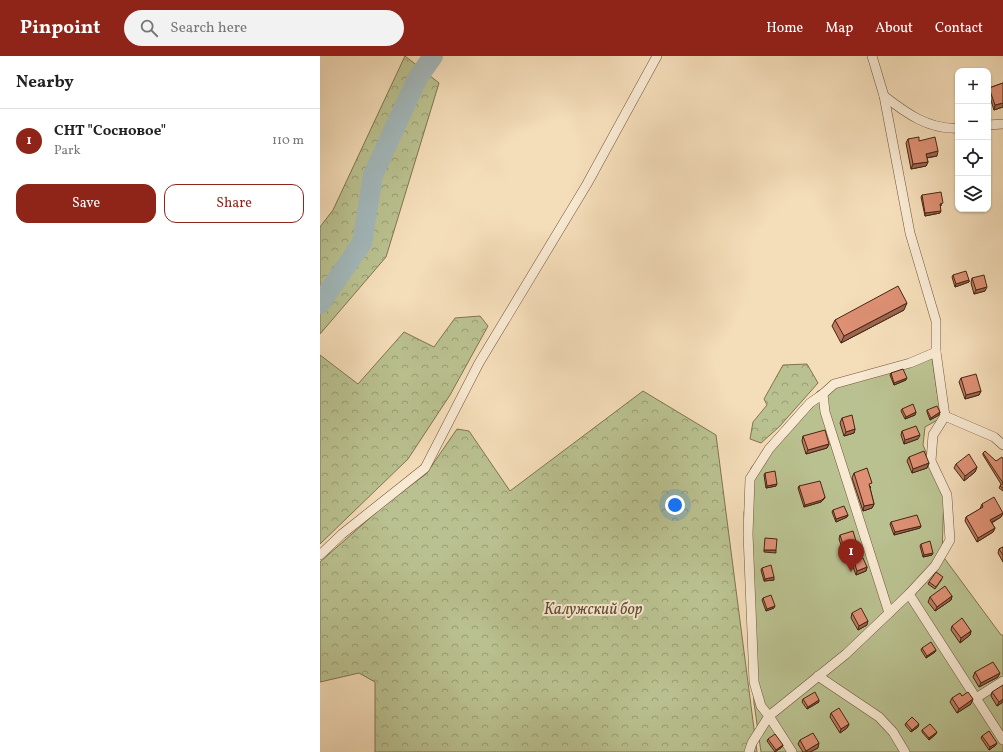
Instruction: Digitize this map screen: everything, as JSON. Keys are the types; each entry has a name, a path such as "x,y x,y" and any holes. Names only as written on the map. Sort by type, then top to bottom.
{"street":[{"path":"320,554 342,534 425,468 479,363 587,184 657,56"},
{"path":"749,752 752,743 769,716 846,654 889,614 935,566 950,540 947,494 931,461 933,435 945,416 936,352 936,321 910,233 884,96 872,56"},
{"path":"884,96 914,118 945,129 955,128"},
{"path":"991,125 1003,124"},
{"path":"792,752 761,706 754,682 748,534 750,479 769,449 810,403 834,384 910,363 936,352"},
{"path":"823,394 825,412 889,614"},
{"path":"945,416 994,438 1003,445"},
{"path":"909,594 1003,740"},
{"path":"818,676 879,717 893,732 905,752"},
{"path":"976,698 1003,681"}],"green space":[{"path":"405,56 439,83 386,257 320,334 320,227 333,210"},
{"path":"480,316 488,326 450,395 408,459 320,544 320,355 358,384 404,332 434,347 455,318"},
{"path":"932,358 941,418 925,427 923,445 944,494 942,555 1001,635 1003,635 1003,752 761,752 754,703 744,513 751,468 818,391"},
{"path":"807,364 818,383 779,427 761,443 750,439 753,422 767,405 764,399 783,365"},
{"name":"Калужский бор","path":"643,391 716,435 757,752 375,752 375,682 359,673 320,682 320,562 387,503 426,474 457,429 469,431 510,491"}],"building":[{"path":"1003,83 1003,103 995,105 991,94 991,87"},
{"path":"919,137 919,141 935,137 938,151 926,154 928,162 913,164 908,139"},
{"path":"941,192 943,203 940,204 941,211 925,213 922,195"},
{"path":"966,271 969,280 956,284 953,275"},
{"path":"984,275 987,287 976,290 972,278"},
{"path":"898,286 907,303 844,336 835,320"},
{"path":"903,369 907,378 894,383 891,373"},
{"path":"976,374 981,391 966,395 961,378"},
{"path":"913,404 916,412 906,417 902,409"},
{"path":"937,406 940,412 931,418 927,410"},
{"path":"852,415 855,429 846,432 842,418"},
{"path":"916,426 920,435 905,440 902,431"},
{"path":"825,430 829,444 808,450 803,436"},
{"path":"924,451 929,463 913,469 909,457"},
{"path":"985,451 996,461 1002,457 1003,483 983,453"},
{"path":"969,454 977,467 965,476 956,464"},
{"path":"867,468 872,483 869,484 874,504 864,506 854,473"},
{"path":"775,471 777,484 767,486 765,473"},
{"path":"820,481 825,497 822,500 805,505 799,486"},
{"path":"994,497 1003,513 990,520 995,528 978,538 966,517 983,507 982,504"},
{"path":"844,506 848,515 836,519 833,510"},
{"path":"917,515 921,526 895,532 891,522"},
{"path":"853,531 861,558 863,558 867,567 857,571 850,549 845,551 840,535"},
{"path":"765,538 777,539 776,550 764,550"},
{"path":"930,541 933,553 924,555 921,544"},
{"path":"1003,547 1003,555 999,549"},
{"path":"771,565 774,577 765,579 762,568"},
{"path":"936,572 943,577 936,587 929,582"},
{"path":"945,586 952,596 937,607 930,597"},
{"path":"771,595 775,606 767,609 763,598"},
{"path":"861,608 868,621 859,626 852,613"},
{"path":"962,618 971,631 961,638 952,626"},
{"path":"931,642 936,650 927,656 922,648"},
{"path":"993,662 1000,673 981,683 975,672"},
{"path":"1003,685 1003,699 999,702 992,692"},
{"path":"815,692 819,700 808,707 803,699"},
{"path":"968,692 973,699 959,709 952,698 960,693 962,696"},
{"path":"839,708 849,724 841,729 831,713"},
{"path":"912,717 919,724 912,730 906,723"},
{"path":"930,724 937,732 929,738 922,730"},
{"path":"989,731 997,743 990,747 982,736"},
{"path":"813,733 819,743 806,751 800,740"},
{"path":"775,734 783,745 776,750 768,739"}],"waterway":[{"path":"320,304 362,243 373,175 417,79 433,56"}],"place":[{"name":"СНТ \"Сосновое\"","path":"851,572"}]}
